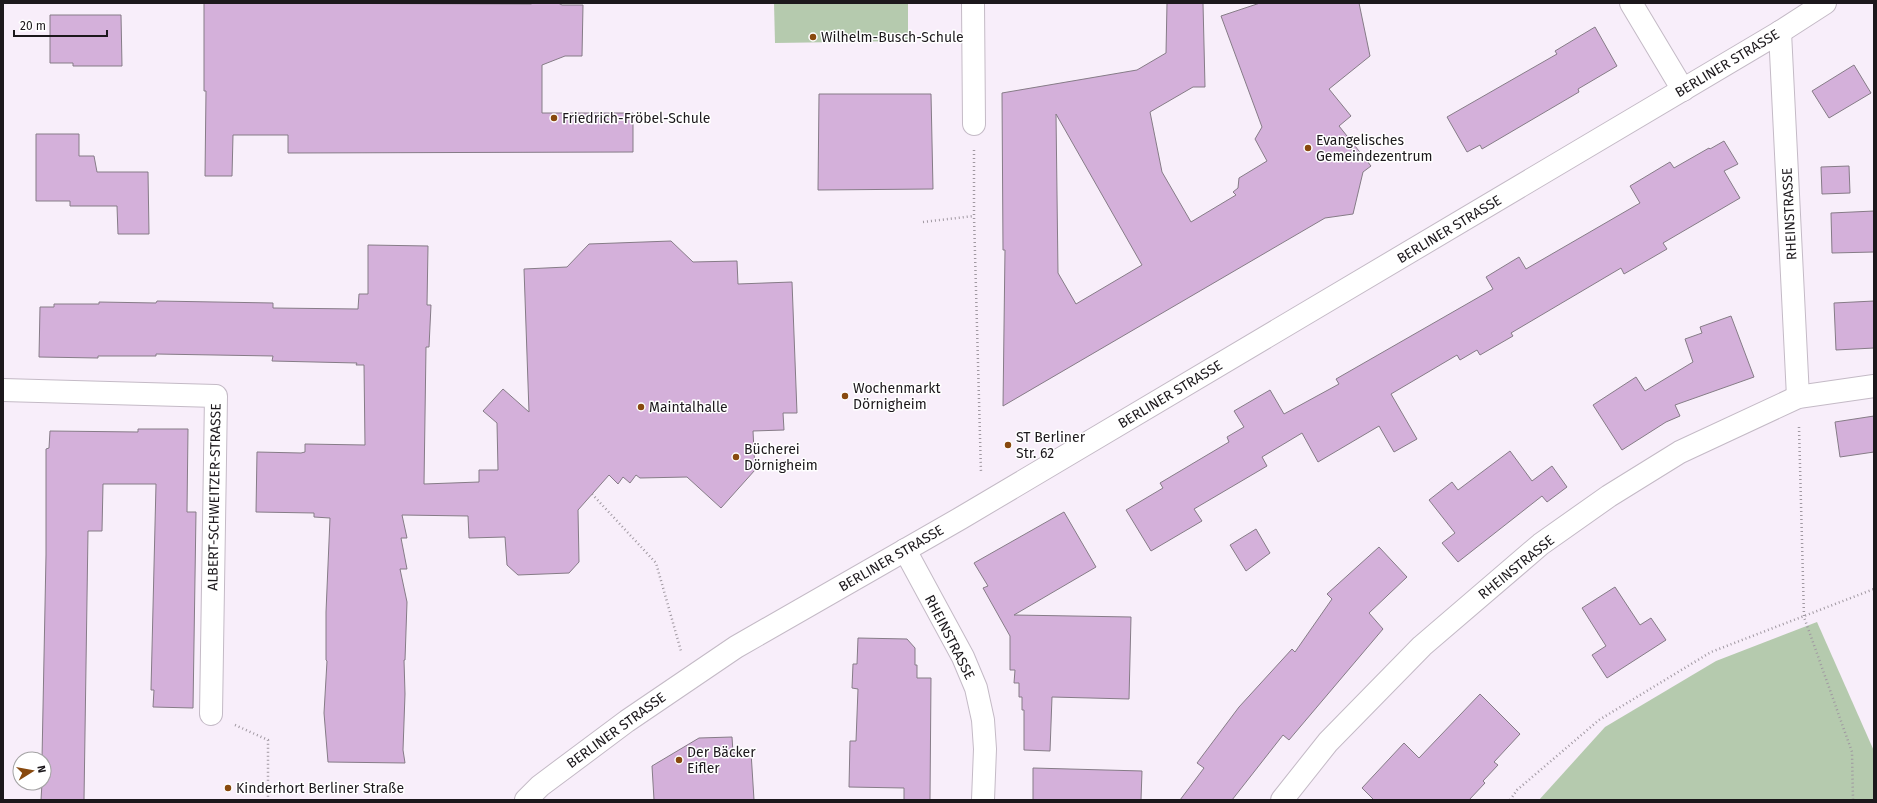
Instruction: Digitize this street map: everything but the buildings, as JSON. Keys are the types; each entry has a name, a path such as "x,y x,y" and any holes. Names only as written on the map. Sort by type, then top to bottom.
{"street":[{"path":"973,3 974,124"},
{"path":"1631,3 1683,90"},
{"name":"BERLINER STRASSE","path":"526,800 540,786 584,752 689,678 736,647 980,506 1683,90 1780,32 1825,3"},
{"name":"RHEINSTRASSE","path":"1780,32 1798,397"},
{"name":"RHEINSTRASSE","path":"1282,800 1328,742 1422,646 1542,544 1610,496 1680,452 1798,397 1874,386"},
{"name":"ALBERT-SCHWEITZER-STRASSE","path":"3,390 216,396 211,714"},
{"name":"RHEINSTRASSE","path":"905,550 963,657 976,688 983,720 985,749 983,800"}],"path":[{"path":"974,124 974,216 982,454 980,506"},
{"path":"923,222 974,216"},
{"path":"1798,397 1804,617 1852,752 1853,800"},
{"path":"592,494 656,563 689,678"},
{"path":"1510,800 1517,790 1599,720 1711,652 1874,589"},
{"path":"211,714 268,740 268,800"}],"green space":[{"path":"774,3 908,3 908,41 775,43"},
{"path":"1817,622 1874,751 1874,800 1539,800 1605,727 1716,661"}],"place":[{"name":"Wilhelm-Busch-Schule","path":"813,37"},
{"name":"Friedrich-Fröbel-Schule","path":"554,118"},
{"name":"Evangelisches Gemeindezentrum","path":"1308,148"},
{"name":"Wochenmarkt Dörnigheim","path":"845,396"},
{"name":"Maintalhalle","path":"641,407"},
{"name":"ST Berliner Str. 62","path":"1008,445"},
{"name":"Bücherei Dörnigheim","path":"736,457"},
{"name":"Der Bäcker Eifler","path":"679,760"},
{"name":"Kinderhort Berliner Straße","path":"228,788"}]}
